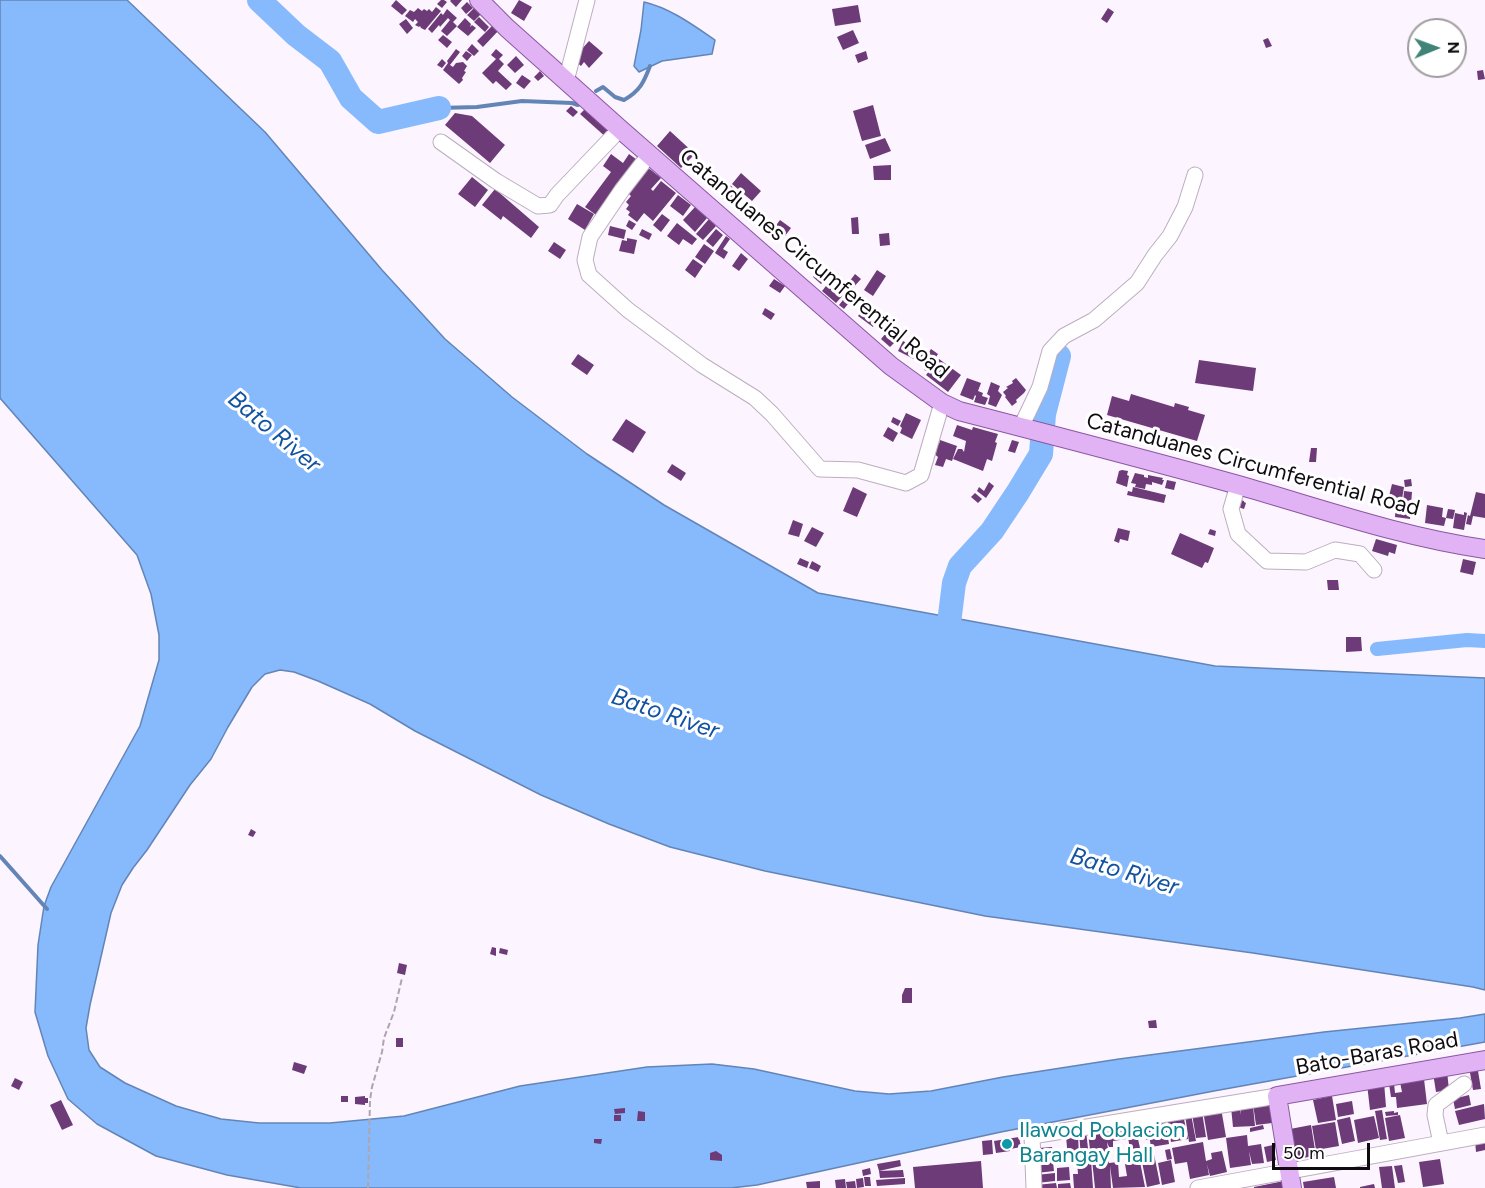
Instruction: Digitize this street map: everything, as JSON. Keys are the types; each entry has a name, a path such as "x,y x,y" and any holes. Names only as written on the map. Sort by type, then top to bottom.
{"main road":[{"name":"Catanduanes Circumferential Road","path":"479,0 620,129 891,366 942,404 959,411 1238,485 1367,523 1485,549"},
{"name":"Bato-Baras Road","path":"1276,1096 1485,1060"},
{"path":"1276,1096 1291,1179"}],"street":[{"path":"566,81 587,0"},
{"path":"441,142 496,182 538,206 550,205 620,129"},
{"path":"650,155 622,190 590,237 585,260 589,275 628,310 702,365 755,398 820,469 858,471 906,483 921,475 942,404"},
{"path":"1037,431 1040,387 1050,351 1064,336 1094,320 1137,283 1170,236 1185,207 1195,175"},
{"path":"1238,485 1231,509 1238,534 1267,561 1306,562 1335,550 1360,554 1374,570"},
{"path":"1441,1143 1435,1115 1436,1105 1464,1084"},
{"path":"1034,1188 1032,1136 1276,1096"},
{"path":"1198,1188 1291,1179 1441,1143 1485,1135"}],"path":[{"path":"368,1188 372,1087 402,978"}],"water":[{"name":"Bato River","path":"0,0 127,0 265,132 382,270 445,339 512,397 587,454 664,505 818,593 1215,666 1485,678 1485,990 1253,953 985,916 765,871 670,847 541,795 415,731 370,704 318,681 294,672 280,670 265,674 252,687 211,759 190,785 122,885 111,913 86,1028 89,1050 100,1067 125,1083 176,1106 221,1119 259,1123 330,1123 404,1116 520,1086 647,1067 712,1064 754,1069 855,1091 889,1094 931,1091 1119,1059 1485,1014 1485,1042 1001,1132 757,1185 731,1188 301,1188 227,1175 156,1156 97,1124 68,1099 48,1056 35,1012 38,945 44,906 51,887 140,726 159,660 159,635 151,594 137,555 0,398"},
{"path":"644,2 672,13 715,40 712,54 662,61 639,72 634,66"}],"building":[{"path":"396,0 407,10 402,15 391,6"},
{"path":"441,0 447,2 442,8 437,4"},
{"path":"451,0 462,0 456,7"},
{"path":"519,0 532,7 524,21 511,13"},
{"path":"467,2 473,8 466,14 461,8"},
{"path":"858,5 861,22 835,26 832,9"},
{"path":"436,7 441,11 425,30 415,25 418,22 415,19 413,22 405,16 410,10 414,12 418,8 422,11 429,9 432,12"},
{"path":"474,8 481,14 474,21 467,15"},
{"path":"1108,8 1114,12 1107,23 1101,19"},
{"path":"447,9 457,18 453,22 457,26 447,36 441,31 450,20 448,18 432,33 428,29"},
{"path":"479,17 489,27 485,32 474,22"},
{"path":"465,18 471,24 470,27 472,25 476,28 468,36 457,27"},
{"path":"406,19 413,28 407,34 399,24"},
{"path":"494,24 500,29 483,47 477,41"},
{"path":"853,30 859,43 843,50 837,37"},
{"path":"443,35 452,42 447,48 438,40"},
{"path":"1268,38 1272,46 1266,48 1263,40"},
{"path":"589,41 603,53 589,68 584,62 581,66 573,59"},
{"path":"472,44 479,51 474,56 467,50"},
{"path":"456,49 460,52 450,65 453,67 456,63 463,62 467,66 463,80 459,84 443,70"},
{"path":"496,49 503,55 499,59 504,64 498,71 512,84 506,90 496,81 493,84 482,73 496,59 491,55"},
{"path":"466,51 472,55 467,61 462,56"},
{"path":"866,51 868,59 858,63 855,55"},
{"path":"516,56 524,65 515,73 507,65"},
{"path":"442,59 446,63 442,68 437,65"},
{"path":"1483,70 1485,79 1478,80 1477,71"},
{"path":"540,71 544,76 538,81 534,77"},
{"path":"522,75 531,81 524,89 516,83"},
{"path":"873,105 881,136 862,141 853,111"},
{"path":"571,106 578,112 573,117 566,111"},
{"path":"585,109 614,132 608,139 580,114"},
{"path":"455,113 472,116 505,145 490,163 445,125"},
{"path":"670,131 695,154 681,168 657,146"},
{"path":"885,138 891,151 870,159 865,145"},
{"path":"611,154 623,163 629,154 640,162 599,217 585,207 611,172 603,166"},
{"path":"699,163 709,173 702,180 692,171"},
{"path":"891,165 891,180 874,180 873,166"},
{"path":"646,166 661,178 651,189 653,191 661,181 676,193 653,221 644,213 637,222 628,215 630,212 626,209 629,205 626,202 631,196 626,191"},
{"path":"741,173 761,191 752,201 732,184"},
{"path":"472,177 488,190 475,207 458,194"},
{"path":"730,185 738,192 728,203 720,196"},
{"path":"495,189 539,227 531,238 503,216 501,220 482,205"},
{"path":"678,195 691,205 683,216 670,206"},
{"path":"577,204 594,214 585,230 568,219"},
{"path":"695,207 707,218 695,232 683,220"},
{"path":"662,214 670,220 661,232 653,225"},
{"path":"858,217 859,234 852,234 851,218"},
{"path":"709,219 716,226 703,240 696,234"},
{"path":"629,220 636,224 632,230 626,226"},
{"path":"780,220 791,228 785,236 774,228"},
{"path":"677,223 697,239 692,245 683,239 679,245 667,236"},
{"path":"610,226 626,230 624,239 608,235"},
{"path":"642,229 652,234 649,240 639,235"},
{"path":"716,229 723,235 713,247 706,241"},
{"path":"889,233 890,245 880,246 879,234"},
{"path":"726,236 730,239 723,249 728,252 724,259 715,253"},
{"path":"627,238 637,240 634,254 619,251 622,240 627,241"},
{"path":"554,242 566,250 560,259 548,251"},
{"path":"704,244 714,251 705,264 695,257"},
{"path":"741,253 748,259 739,271 732,266"},
{"path":"693,259 703,266 695,278 685,270"},
{"path":"822,267 830,275 821,284 813,277"},
{"path":"877,270 886,276 873,296 864,290"},
{"path":"855,274 861,279 851,290 846,286"},
{"path":"774,279 785,286 780,293 769,286"},
{"path":"830,281 845,293 836,303 822,291"},
{"path":"847,295 852,299 844,309 839,305"},
{"path":"765,308 775,314 771,320 762,314"},
{"path":"864,308 879,319 873,327 858,316"},
{"path":"886,333 896,341 890,347 881,339"},
{"path":"903,341 919,350 914,359 898,351"},
{"path":"931,349 938,354 927,371 924,370 929,363 919,356 923,350 928,354"},
{"path":"578,354 594,365 587,375 571,364"},
{"path":"939,359 961,375 948,392 926,375"},
{"path":"1199,360 1256,368 1253,391 1195,383"},
{"path":"967,378 981,383 978,391 983,393 982,396 988,398 985,405 974,402 975,395 973,400 960,395"},
{"path":"1016,378 1026,390 1012,406 1003,392"},
{"path":"991,382 1000,386 998,391 1002,395 996,407 988,404 990,396 987,394"},
{"path":"1131,394 1174,407 1175,403 1205,415 1197,441 1107,415 1112,396 1129,401"},
{"path":"906,413 921,420 912,439 900,433 902,428 900,426"},
{"path":"893,417 901,421 898,426 891,422"},
{"path":"626,419 646,432 633,453 612,440"},
{"path":"957,425 998,434 992,461 987,459 983,471 953,459 958,449 964,452 966,441 953,436"},
{"path":"888,427 898,433 893,442 883,436"},
{"path":"940,440 957,446 952,461 946,459 943,467 935,465 938,457 932,452 935,443 939,444"},
{"path":"1012,440 1019,442 1015,453 1008,451"},
{"path":"1311,448 1317,448 1316,462 1309,462"},
{"path":"672,464 686,473 681,481 667,472"},
{"path":"1119,471 1128,471 1127,487 1116,483"},
{"path":"1135,473 1148,478 1148,475 1164,480 1162,485 1152,482 1152,485 1146,484 1145,489 1135,487 1136,484 1131,483"},
{"path":"1411,479 1412,486 1405,487 1404,480"},
{"path":"1167,480 1176,482 1174,490 1165,488"},
{"path":"989,482 994,486 986,498 977,491 979,487 984,491"},
{"path":"1392,484 1404,487 1402,499 1389,496"},
{"path":"853,487 867,494 857,517 843,511"},
{"path":"1133,487 1166,495 1164,503 1127,495 1128,491 1132,492"},
{"path":"1404,491 1412,492 1410,519 1395,517 1396,503 1403,504"},
{"path":"1476,492 1485,494 1485,518 1473,516 1471,525 1466,524 1468,515 1470,516"},
{"path":"975,493 982,499 978,503 971,497"},
{"path":"1240,500 1246,503 1244,509 1235,506"},
{"path":"1427,505 1443,508 1442,517 1446,518 1444,526 1425,523"},
{"path":"1448,509 1455,510 1453,519 1446,518"},
{"path":"1464,512 1467,513 1464,530 1453,528 1455,513 1464,515"},
{"path":"793,520 803,524 799,537 788,534"},
{"path":"812,527 824,533 816,547 804,541"},
{"path":"1118,528 1130,531 1128,541 1120,539 1119,543 1114,541"},
{"path":"1210,529 1216,531 1215,536 1208,534"},
{"path":"1180,533 1214,548 1208,563 1205,562 1202,568 1171,554"},
{"path":"1376,539 1397,545 1395,554 1389,552 1388,556 1372,551"},
{"path":"800,558 809,562 807,568 797,564"},
{"path":"1463,559 1476,562 1473,575 1460,572"},
{"path":"812,561 821,566 818,572 809,568"},
{"path":"1327,580 1338,580 1339,590 1328,590"},
{"path":"1346,637 1361,637 1362,651 1346,652"},
{"path":"251,829 256,832 253,837 248,835"},
{"path":"492,947 496,948 496,956 490,954"},
{"path":"500,948 508,950 507,955 499,953"},
{"path":"399,963 407,965 405,975 397,973"},
{"path":"905,988 912,988 912,1003 902,1003"},
{"path":"1156,1020 1157,1028 1149,1028 1148,1021"},
{"path":"396,1038 403,1038 403,1047 396,1047"},
{"path":"294,1062 307,1066 304,1074 292,1070"},
{"path":"1477,1065 1481,1089 1473,1090 1469,1067"},
{"path":"1447,1071 1449,1090 1436,1092 1433,1073"},
{"path":"15,1078 23,1082 19,1090 11,1086"},
{"path":"1424,1079 1427,1104 1397,1108 1396,1097 1391,1097 1389,1084 1394,1083 1395,1093 1402,1092 1400,1082"},
{"path":"1384,1082 1386,1107 1370,1110 1367,1084"},
{"path":"1469,1095 1471,1105 1455,1109 1453,1099"},
{"path":"341,1096 348,1096 348,1102 341,1102"},
{"path":"1332,1096 1336,1120 1318,1123 1313,1100"},
{"path":"355,1097 368,1098 368,1103 355,1104"},
{"path":"61,1100 73,1125 62,1130 50,1105"},
{"path":"1352,1101 1354,1114 1338,1117 1336,1104"},
{"path":"1270,1102 1272,1123 1256,1125 1253,1104"},
{"path":"1484,1104 1485,1119 1459,1125 1455,1111"},
{"path":"1240,1106 1241,1115 1241,1107 1253,1106 1255,1126 1233,1127 1231,1107"},
{"path":"625,1108 625,1113 615,1114 614,1109"},
{"path":"1221,1108 1226,1137 1208,1140 1203,1111"},
{"path":"1382,1110 1387,1139 1380,1140 1375,1111"},
{"path":"638,1111 645,1112 645,1121 637,1121"},
{"path":"1394,1111 1394,1113 1398,1112 1398,1115 1386,1116 1385,1112"},
{"path":"1202,1112 1206,1137 1196,1138 1192,1114"},
{"path":"1183,1114 1188,1139 1171,1142 1167,1117"},
{"path":"1191,1114 1196,1141 1189,1142 1185,1115"},
{"path":"614,1115 621,1115 621,1121 614,1121"},
{"path":"1400,1115 1405,1138 1389,1141 1385,1118"},
{"path":"1374,1116 1379,1138 1358,1143 1354,1120"},
{"path":"1350,1117 1355,1141 1342,1144 1337,1120"},
{"path":"1165,1119 1169,1144 1151,1147 1147,1122"},
{"path":"1335,1122 1339,1146 1316,1150 1312,1126"},
{"path":"1146,1124 1149,1140 1146,1140 1144,1128 1136,1130 1140,1148 1130,1149 1126,1126"},
{"path":"1263,1125 1264,1129 1250,1132 1250,1128"},
{"path":"1311,1125 1316,1156 1295,1159 1290,1129"},
{"path":"1124,1128 1126,1139 1113,1141 1113,1147 1109,1147 1107,1142 1109,1157 1091,1159 1088,1132"},
{"path":"1086,1131 1089,1157 1081,1158 1079,1132"},
{"path":"1078,1135 1079,1158 1068,1159 1066,1136"},
{"path":"1247,1135 1248,1146 1261,1144 1264,1163 1252,1164 1249,1151 1251,1165 1230,1168 1226,1138"},
{"name":"Ilawod Poblacion Barangay Hall","path":"1019,1137 1021,1147 996,1153 994,1141"},
{"path":"1485,1138 1485,1150 1476,1152 1475,1140"},
{"path":"594,1139 602,1139 601,1144 594,1143"},
{"path":"992,1140 993,1154 983,1155 982,1141"},
{"path":"1203,1142 1206,1161 1212,1159 1211,1153 1222,1151 1227,1172 1210,1176 1207,1164 1209,1175 1190,1179 1187,1162 1175,1164 1172,1148"},
{"path":"1273,1145 1276,1160 1267,1162 1264,1147"},
{"path":"1052,1147 1053,1156 1040,1157 1039,1148"},
{"path":"1153,1148 1154,1153 1141,1155 1140,1151"},
{"path":"1170,1149 1172,1159 1167,1160 1165,1150"},
{"path":"716,1151 722,1155 722,1161 710,1160 710,1153"},
{"path":"1154,1154 1160,1184 1147,1187 1141,1157"},
{"path":"1108,1159 1109,1163 1118,1162 1119,1177 1127,1176 1125,1164 1140,1162 1145,1187 1113,1188 1110,1166 1111,1188 1095,1188 1092,1160"},
{"path":"1440,1159 1444,1184 1423,1187 1419,1162"},
{"path":"900,1160 901,1166 879,1171 877,1164"},
{"path":"1091,1160 1093,1188 1074,1188 1073,1174 1078,1174 1077,1161"},
{"path":"1171,1160 1175,1182 1162,1185 1158,1163"},
{"path":"981,1161 983,1188 915,1188 913,1167"},
{"path":"1053,1162 1054,1171 1037,1173 1036,1164"},
{"path":"1402,1165 1405,1182 1398,1183 1394,1166"},
{"path":"1392,1166 1395,1188 1382,1188 1379,1167"},
{"path":"1069,1167 1070,1180 1057,1181 1057,1168"},
{"path":"870,1168 871,1174 863,1176 862,1170"},
{"path":"903,1170 904,1177 880,1178 879,1171"},
{"path":"1055,1173 1055,1181 1037,1183 1036,1175"},
{"path":"864,1177 870,1177 871,1186 865,1186"},
{"path":"1334,1177 1336,1188 1304,1188 1303,1182"},
{"path":"863,1178 864,1187 857,1188 856,1179"},
{"path":"905,1178 905,1184 877,1186 876,1180"},
{"path":"845,1179 846,1188 836,1188 835,1180"},
{"path":"820,1181 820,1188 807,1188 806,1182"},
{"path":"855,1181 856,1188 847,1188 846,1182"},
{"path":"1284,1181 1285,1188 1254,1188 1254,1187"},
{"path":"1056,1183 1057,1188 1037,1188 1036,1185"},
{"path":"1070,1183 1071,1188 1058,1188 1058,1184"},
{"path":"1374,1184 1375,1188 1360,1188 1360,1187"}],"waterway":[{"path":"259,0 296,35 330,61 351,98 378,122 439,108"},
{"path":"596,91 603,87 615,97 624,100 641,86 650,66"},
{"path":"439,108 477,107 522,101 578,105 583,103"},
{"path":"946,647 954,583 960,566 992,531 1041,454 1044,414 1059,356"},
{"path":"1377,649 1467,640 1485,641"},
{"path":"0,856 47,909"}],"place":[{"name":"Ilawod Poblacion Barangay Hall","path":"1007,1144"}]}
